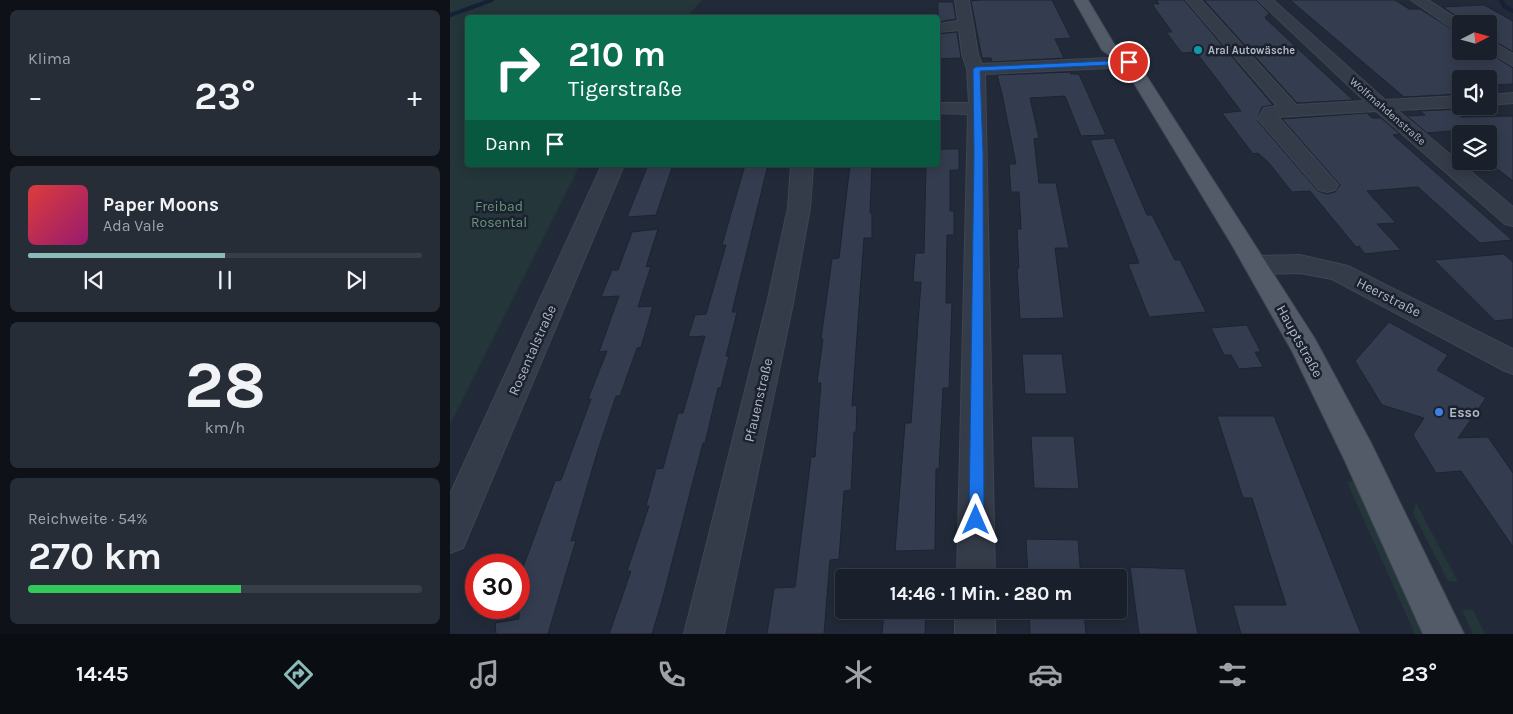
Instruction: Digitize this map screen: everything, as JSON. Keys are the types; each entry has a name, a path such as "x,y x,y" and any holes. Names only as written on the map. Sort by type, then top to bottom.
{"main road":[{"name":"Hauptstraße","path":"1081,0 1108,47 1129,62 1305,347 1355,446 1444,634"},
{"name":"Hauptstraße","path":"1122,38 1127,46 1129,62"}],"street":[{"path":"962,0 970,54 976,69 978,109 976,569"},
{"path":"1193,0 1281,111"},
{"name":"Wolfmahdenstraße","path":"1265,0 1381,106 1513,219"},
{"path":"1418,0 1452,22"},
{"path":"940,28 965,25"},
{"path":"1498,51 1513,61"},
{"path":"976,69 1129,62"},
{"path":"1497,99 1513,98"},
{"path":"1327,185 1268,119 1281,111 1452,102"},
{"path":"940,108 978,109"},
{"name":"Rosentalstraße","path":"450,535 612,167"},
{"name":"Pfauenstraße","path":"704,634 780,303 799,208 802,167"},
{"name":"Heerstraße","path":"1256,265 1300,264 1339,272 1513,362"},
{"path":"975,619 975,634"}],"green space":[{"name":"Freibad Rosental","path":"450,0 702,0 689,15 465,15 465,167 579,167 450,425"},
{"path":"1355,481 1426,634 1415,634 1347,482"},
{"path":"1416,503 1458,582 1448,581 1413,513"},
{"path":"1462,610 1473,610 1485,634 1473,634"}],"building":[{"path":"1052,0 1071,38 1055,39 1064,58 992,62 991,58 982,58 971,1"},
{"path":"1156,0 1184,0 1273,105 1262,107 1257,120 1318,191 1327,194 1335,192 1340,185 1282,119 1367,113 1372,118 1381,118 1400,134 1393,135 1512,240 1480,243 1418,187 1367,191 1396,223 1377,224 1401,250 1365,254 1359,246 1356,247 1310,191 1292,192 1269,163 1258,153 1253,154 1222,113 1241,111 1196,52 1182,53 1166,32 1172,32 1152,4 1159,4"},
{"path":"1204,0 1256,0 1269,13 1265,18 1353,100 1297,103"},
{"path":"1290,0 1395,0 1409,9 1420,9 1452,29 1452,60 1498,59 1513,68 1513,84 1497,85 1497,70 1452,70 1452,94 1404,97"},
{"path":"938,2 953,2 956,19 940,22 940,15 938,15"},
{"path":"1484,5 1513,21 1513,52 1498,43 1498,15 1454,15 1443,7"},
{"path":"957,32 961,58 940,59 940,34"},
{"path":"1070,72 1071,74 1079,74 1106,135 1081,136 1065,96 1030,98 1039,138 1034,139 1039,183 1056,183 1069,248 1055,248 1064,318 1020,319 1017,268 1019,268 1017,229 1021,229 1019,192 1011,192 1009,164 1016,164 997,75"},
{"path":"1452,109 1452,115 1461,115 1461,117 1513,116 1513,181 1497,169 1497,125 1452,125 1452,132 1427,133 1407,116 1425,115 1420,111"},
{"path":"1114,138 1147,215 1152,215 1175,260 1180,260 1206,312 1149,317 1128,264 1139,263 1090,140"},
{"path":"940,149 959,149 959,170 950,170 950,211 954,211 954,235 947,235 946,303 952,303 949,388 943,388 939,469 936,469 935,550 895,551 905,423 911,423 921,282 913,282 915,253 924,253 926,167 940,167"},
{"path":"647,167 672,167 656,215 627,217"},
{"path":"744,167 768,167 732,312 737,312 726,356 729,356 721,387 718,388 705,443 703,443 652,634 609,634 631,571 627,571 649,506 646,506 656,469 663,468 678,413 683,413 705,336 688,337 695,315 706,314 726,245 722,245"},
{"path":"850,167 872,167 870,213 872,213 872,238 864,238 852,406 857,405 851,490 844,491 839,559 830,560 824,634 767,634 774,588 795,587 811,457 815,457 821,383 817,383 823,339 821,339 832,259 839,258"},
{"path":"658,229 646,267 651,266 638,307 653,306 641,347 637,348 620,396 616,396 598,450 571,541 576,540 548,634 496,634 495,623 530,619 530,554 528,554 555,481 561,480 591,399 588,399 607,351 599,352 619,296 601,297 612,270 618,270 632,232"},
{"path":"1504,254 1513,262 1513,319 1495,321 1434,260"},
{"path":"1389,322 1448,355 1437,370 1486,398 1458,438 1488,437 1513,473 1513,547 1461,471 1436,473 1413,435 1424,418 1382,405 1355,361"},
{"path":"1247,325 1261,352 1255,352 1263,367 1239,369 1231,355 1224,355 1211,328"},
{"path":"1022,354 1062,354 1067,394 1025,394"},
{"path":"1217,416 1274,416 1361,634 1241,634 1233,605 1286,605 1252,498 1243,498"},
{"path":"1031,436 1074,436 1079,489 1034,488"},
{"path":"1026,539 1078,540 1080,569 1028,569"},
{"path":"1130,567 1185,569 1198,634 1139,634"},
{"path":"883,619 926,619 925,634 882,634"},
{"path":"1029,619 1085,619 1086,634 1030,634"}],"waterway":[{"path":"450,15 492,0"},
{"path":"1501,0 1504,6 1513,11"}],"place":[{"name":"Aral Autowäsche","path":"1198,50"},
{"name":"Esso","path":"1439,412"}],"route":[{"path":"976,520 979,153 976,69 1129,62"}]}
